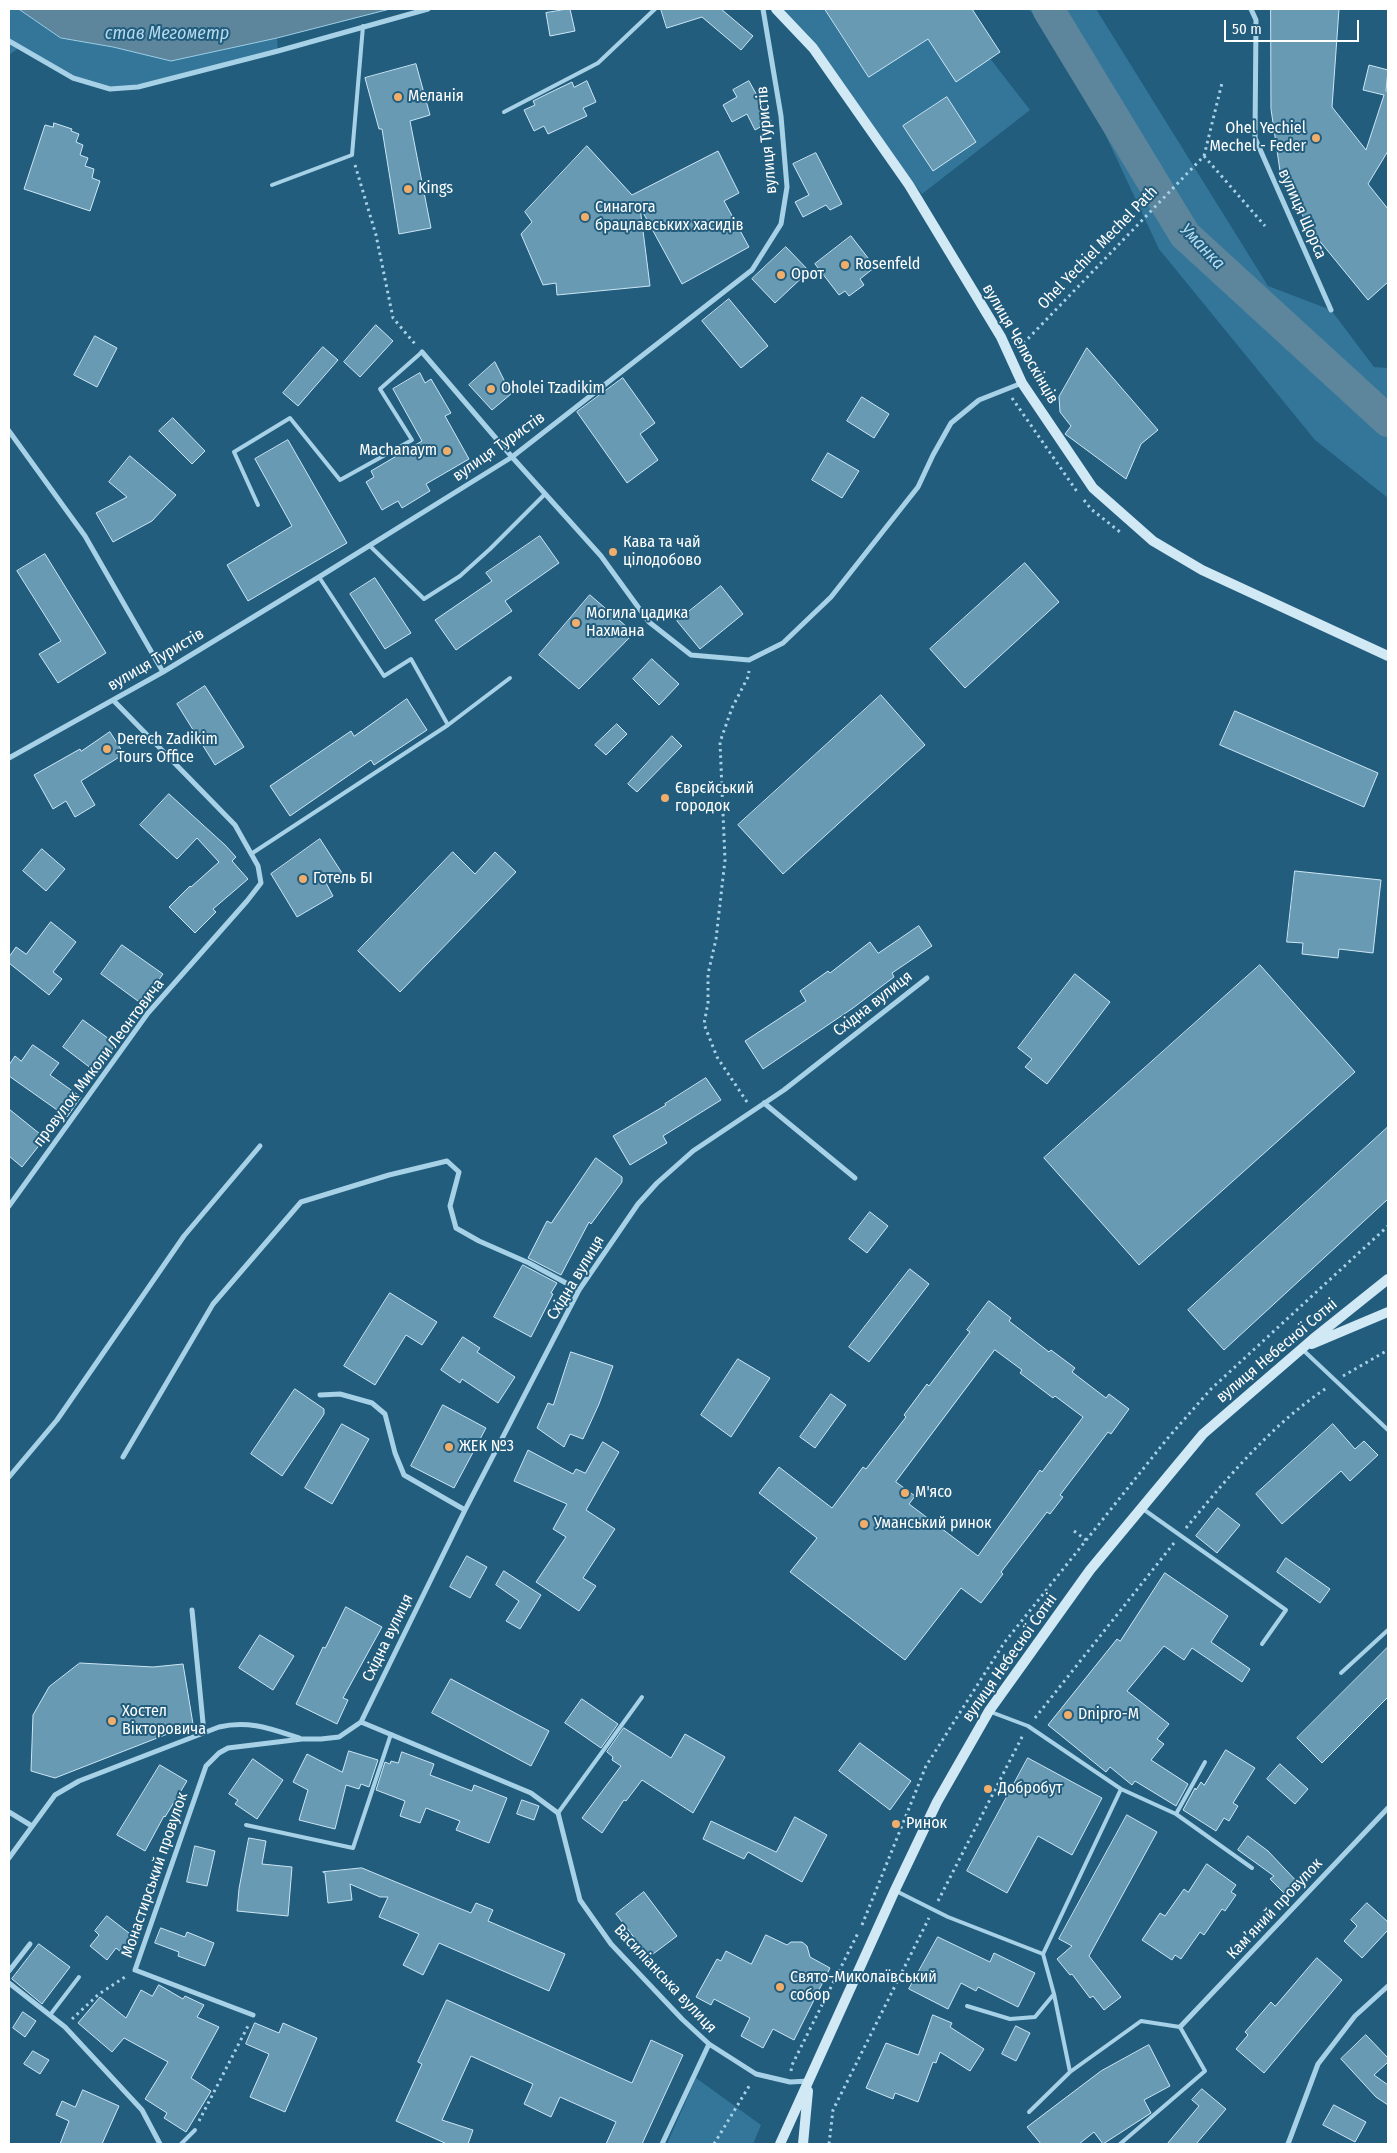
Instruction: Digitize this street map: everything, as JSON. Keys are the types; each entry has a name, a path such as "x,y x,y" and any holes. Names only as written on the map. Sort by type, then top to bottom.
{"main road":[{"name":"вулиця Челюскінців","path":"776,9 813,48 909,185 1001,337 1022,383 1093,488 1153,541 1202,570 1388,656"},
{"name":"вулиця Небесної Сотні","path":"780,2144 936,1802 989,1711 1090,1570 1203,1434 1302,1349 1388,1279"},
{"path":"1302,1349 1388,1312"},
{"path":"803,2144 809,2081"}],"street":[{"path":"9,41 73,78 110,89 138,87 278,51 428,9"},
{"name":"вулиця Туристів","path":"9,758 163,672 512,457 752,270 781,224 787,187 782,125 763,9"},
{"name":"вулиця Щорса","path":"1251,9 1256,20 1255,138 1330,310"},
{"path":"422,352 512,457 601,556 649,622 691,655 749,660 783,643 831,597 918,487 951,423 979,400 1022,383"},
{"path":"9,431 85,536 163,672"},
{"path":"112,700 234,826 251,854"},
{"name":"провулок Миколи Леонтовича","path":"9,1206 148,1013 248,902 262,883 258,866 251,854"},
{"name":"Східна вулиця","path":"360,1722 465,1510 579,1290 638,1204 657,1183 693,1151 764,1104 927,978"},
{"path":"764,1104 854,1178"},
{"path":"9,1477 57,1420 184,1236 260,1146"},
{"path":"123,1457 213,1304 301,1202 389,1175 447,1161 459,1172 450,1206 456,1228 479,1241 529,1263 579,1290"},
{"path":"320,1395 340,1394 372,1403 385,1414 395,1453 404,1474 465,1510"},
{"path":"192,1610 204,1732"},
{"path":"9,1858 55,1795 79,1781 204,1732 243,1723 302,1738 321,1740 338,1737 360,1722 531,1792 558,1813"},
{"name":"Монастирський провулок","path":"253,2015 135,1970 206,1766 212,1758 228,1748 302,1738"},
{"name":"Камʼяний провулок","path":"1180,2027 1388,1808"},
{"path":"9,1812 32,1826"},
{"name":"Василіанська вулиця","path":"558,1813 580,1900 611,1944 682,2019 709,2044 756,2074 790,2082 809,2081"},
{"path":"9,1971 30,1944"},
{"path":"9,1983 64,2027 142,2110 160,2144"},
{"path":"1288,2144 1318,2064 1355,2016 1388,1986"},
{"path":"662,2144 709,2044"}],"lane":[{"path":"504,112 598,62 655,9"},
{"path":"272,185 352,155 363,26"},
{"path":"258,505 234,452 290,418 340,480 412,440 380,389 422,352"},
{"path":"370,546 424,599 460,576 545,494"},
{"path":"319,577 384,676 411,658 448,725"},
{"path":"251,854 448,725 510,678"},
{"path":"1302,1349 1388,1430"},
{"path":"1141,1508 1286,1610 1262,1644"},
{"path":"1341,1673 1388,1630"},
{"path":"558,1813 642,1697"},
{"path":"989,1711 1028,1726 1121,1789 1176,1814 1252,1868"},
{"path":"246,1825 353,1848 391,1734"},
{"path":"1176,1814 1205,1762"},
{"path":"1070,2072 1054,1994 1043,1954 1121,1789"},
{"path":"895,1890 934,1910 1043,1954"},
{"path":"50,2014 79,1977"},
{"path":"966,2006 1010,2018 1035,2016 1054,1994"},
{"path":"1029,2112 1070,2072 1141,2021 1180,2027 1205,2071 1120,2144"},
{"path":"181,2144 195,2130"}],"path":[{"path":"1222,83 1204,156 1265,226"},
{"path":"352,155 376,235 394,318 422,352"},
{"name":"Ohel Yechiel Mechel Path","path":"1010,358 1204,156"},
{"path":"749,660 748,677 732,708 720,742 725,860 716,939 708,974 708,1003 704,1024 717,1057 753,1111"},
{"path":"1167,1439 1211,1389 1388,1226"},
{"path":"829,2144 834,2110 1028,1726 1180,1534 1242,1460 1272,1430 1336,1381 1388,1350"},
{"path":"1074,1531 1086,1540"},
{"path":"64,2027 99,1994 135,1970"},
{"path":"195,2130 253,2015"},
{"path":"714,2144 756,2074"}],"shaded area":[{"path":"9,9 19,9 61,38 113,47 171,61 277,38 278,51 138,87 110,89 73,78 20,47 9,55"},
{"path":"779,9 976,9 961,21 1030,110 922,194"},
{"path":"1028,9 1096,9 1268,286 1331,310 1374,367 1388,368 1388,498 1315,440 1159,249 1061,40"},
{"path":"696,2078 761,2125 753,2144 667,2144"}],"water":[{"name":"став Мегометр","path":"19,9 390,9 277,38 171,61 113,47 61,38"}],"building":[{"path":"570,9 575,31 550,36 546,13"},
{"path":"661,9 721,9 753,36 741,50 702,17 667,28"},
{"path":"825,9 972,9 1000,52 956,82 928,39 869,77"},
{"name":"Ohel Yechiel Mechel - Feder","path":"1271,9 1339,9 1332,107 1366,150 1384,95 1363,90 1369,65 1388,70 1386,91 1388,92 1388,151 1368,184 1388,209 1388,282 1368,300 1309,228 1280,171 1271,109"},
{"path":"416,64 430,115 410,121 431,228 399,234 382,129 379,129 365,78"},
{"path":"587,81 596,102 583,108 587,116 548,134 544,126 534,131 524,110 535,105 533,101 572,82 574,87"},
{"path":"749,81 771,121 755,130 747,114 732,122 723,105 737,97 733,90"},
{"path":"947,97 976,142 933,171 903,126"},
{"path":"54,123 72,129 71,131 79,134 76,142 83,145 80,155 88,158 85,166 94,169 92,178 100,181 90,211 24,189 45,125 53,127"},
{"path":"587,146 632,195 718,151 739,193 724,201 749,247 682,284 640,207 650,286 557,295 556,283 543,285 521,234 532,222 525,212"},
{"path":"816,153 842,204 830,210 826,205 803,217 795,202 809,195 793,164"},
{"name":"Rosenfeld","path":"851,236 875,267 860,279 864,285 849,296 845,291 839,295 815,264"},
{"name":"Орот","path":"786,247 809,271 775,303 752,279"},
{"path":"729,299 768,346 741,368 702,321"},
{"path":"376,325 393,341 360,377 344,362"},
{"path":"95,336 117,348 97,387 74,375"},
{"path":"323,347 338,360 298,406 283,393"},
{"path":"1087,348 1158,430 1141,444 1126,479 1065,434 1071,426 1060,412 1059,397"},
{"name":"Oholei Tzadikim","path":"495,362 511,394 492,410 469,385"},
{"path":"420,373 425,383 431,379 451,413 445,416 469,459 426,484 430,491 402,508 398,501 382,510 366,482 374,477 371,471 422,441 393,389"},
{"path":"623,378 655,423 640,434 658,460 627,483 577,412"},
{"path":"862,397 889,414 874,438 847,421"},
{"path":"173,418 205,451 192,464 159,431"},
{"path":"288,440 347,543 248,601 227,565 292,526 255,459"},
{"path":"828,453 859,471 842,498 812,480"},
{"path":"130,456 176,495 152,521 113,542 96,513 127,497 109,482"},
{"path":"540,536 559,563 505,601 512,611 456,650 435,620 492,581 486,573"},
{"path":"45,554 106,653 58,683 39,654 61,641 17,571"},
{"path":"1025,563 1059,602 965,688 930,649"},
{"path":"375,578 411,633 385,649 350,594"},
{"path":"721,586 743,614 700,649 677,621"},
{"path":"590,595 634,633 579,689 539,655"},
{"path":"652,659 679,684 659,705 633,679"},
{"path":"205,686 244,747 215,765 177,704"},
{"path":"881,695 925,745 783,874 738,825"},
{"path":"407,699 427,730 374,765 371,760 290,816 270,786 351,731 354,736"},
{"path":"1235,711 1378,773 1364,807 1220,745"},
{"path":"617,724 627,734 606,755 595,745"},
{"path":"110,732 124,754 81,781 95,805 75,817 66,801 53,809 34,775 80,749 81,751"},
{"path":"672,736 682,746 637,792 628,784"},
{"path":"169,794 225,845 236,857 232,861 248,879 213,909 216,912 195,933 169,907 190,886 219,862 197,838 177,859 140,825"},
{"name":"Готель БІ","path":"320,839 342,873 326,883 333,896 297,917 271,874"},
{"path":"42,849 65,869 46,891 23,871"},
{"path":"453,852 475,874 495,852 516,872 400,992 358,951"},
{"path":"1295,871 1381,880 1373,953 1339,949 1338,958 1302,954 1303,943 1287,942"},
{"path":"51,922 76,942 53,972 62,979 49,995 9,963 9,957 16,947 26,954"},
{"path":"919,926 932,946 892,973 894,977 853,1008 763,1069 745,1041 806,1001 800,991 828,971 830,973 870,942 878,953"},
{"path":"122,945 163,974 142,1004 101,974"},
{"path":"1260,965 1355,1072 1139,1265 1044,1158"},
{"path":"1075,974 1110,1002 1047,1084 1025,1067 1032,1059 1018,1048"},
{"path":"83,1020 116,1044 96,1072 63,1047"},
{"path":"33,1045 59,1063 50,1075 81,1097 67,1117 9,1076 9,1065 15,1056 21,1061"},
{"path":"706,1078 721,1100 663,1136 667,1143 630,1165 613,1136 666,1105"},
{"path":"9,1109 45,1138 22,1167 9,1156"},
{"path":"1388,1127 1388,1199 1224,1350 1188,1310"},
{"path":"596,1158 622,1177 622,1182 591,1224 589,1222 561,1275 528,1258 547,1221 551,1223"},
{"path":"870,1212 888,1226 867,1253 849,1239"},
{"path":"523,1265 557,1283 531,1337 494,1317"},
{"path":"910,1269 929,1284 869,1362 849,1347"},
{"path":"390,1293 437,1322 422,1345 406,1335 375,1385 344,1366"},
{"path":"989,1301 1011,1318 1009,1321 1049,1352 1051,1350 1075,1368 1072,1372 1106,1398 1109,1394 1129,1409 1111,1434 1108,1432 1060,1495 1063,1497 1050,1514 1047,1512 1001,1572 1003,1574 981,1603 961,1588 905,1660 790,1572 817,1538 759,1493 779,1467 832,1508 863,1467 866,1469 906,1417 904,1415 927,1384 929,1386 970,1332 967,1330","holes":["995,1350 1022,1370 1020,1373 1053,1398 1055,1396 1083,1417 1042,1472 1040,1470 978,1556 909,1504 915,1496 896,1482"]},
{"path":"463,1337 480,1348 477,1352 515,1377 498,1403 462,1379 460,1383 441,1370"},
{"path":"571,1352 613,1366 583,1439 570,1434 564,1447 537,1428 548,1403 553,1405"},
{"path":"738,1359 770,1378 731,1437 701,1415"},
{"path":"295,1389 324,1409 324,1414 282,1476 251,1454"},
{"path":"831,1394 846,1405 815,1448 800,1437"},
{"name":"ЖЕК №3","path":"443,1405 486,1428 454,1488 411,1466"},
{"path":"342,1424 369,1439 332,1504 305,1488"},
{"path":"1333,1424 1355,1449 1364,1441 1378,1455 1350,1481 1341,1471 1282,1524 1256,1494"},
{"path":"603,1442 619,1452 586,1510 615,1529 583,1578 596,1586 579,1611 536,1582 566,1537 553,1529 567,1504 514,1481 528,1450 573,1474 576,1469 585,1473"},
{"path":"1218,1508 1240,1525 1217,1553 1196,1536"},
{"path":"467,1556 487,1567 470,1598 450,1587"},
{"path":"1286,1558 1330,1589 1320,1603 1277,1572"},
{"path":"504,1571 541,1595 520,1629 506,1621 519,1601 496,1585"},
{"path":"1165,1573 1228,1616 1211,1642 1250,1669 1242,1682 1192,1648 1184,1660 1164,1646 1127,1691 1169,1724 1157,1739 1164,1744 1151,1760 1188,1784 1176,1806 1135,1781 1132,1785 1110,1767 1106,1772 1048,1725 1117,1639 1120,1641"},
{"path":"346,1607 382,1627 343,1698 348,1700 337,1724 296,1704 323,1647 325,1648"},
{"path":"260,1635 294,1656 273,1690 239,1668"},
{"path":"1388,1647 1388,1697 1322,1763 1297,1738"},
{"name":"Хостел Вікторовича","path":"80,1663 153,1667 183,1664 193,1724 55,1778 31,1771 33,1715 49,1687"},
{"path":"451,1679 549,1731 531,1766 432,1713"},
{"path":"582,1699 618,1724 601,1748 565,1723"},
{"path":"624,1728 671,1758 685,1734 725,1757 693,1813 642,1780 626,1801 624,1800 602,1833 582,1818 621,1766 612,1760 613,1757 607,1752"},
{"path":"860,1743 911,1781 890,1810 839,1771"},
{"path":"1226,1750 1255,1768 1233,1803 1238,1806 1229,1821 1224,1818 1216,1831 1183,1810 1195,1788 1196,1790 1201,1782 1204,1785"},
{"path":"349,1751 378,1760 369,1787 361,1784 359,1789 346,1785 335,1829 299,1820 308,1790 293,1782 307,1754 342,1772"},
{"path":"402,1752 434,1764 430,1775 472,1791 474,1785 507,1798 489,1843 456,1830 460,1821 426,1808 420,1823 400,1816 405,1801 376,1790 385,1762 390,1764 391,1761 398,1763"},
{"path":"1028,1758 1102,1798 1072,1855 1038,1836 1007,1893 967,1871"},
{"path":"253,1759 283,1780 257,1819 235,1804 238,1800 229,1794"},
{"path":"1280,1764 1308,1789 1295,1804 1267,1779"},
{"path":"160,1765 187,1781 164,1816 145,1851 117,1835"},
{"path":"522,1800 539,1806 534,1820 517,1814"},
{"path":"1127,1815 1157,1832 1089,1956 1121,1997 1104,2010 1093,1996 1090,1998 1072,1974 1070,1975 1057,1959 1072,1946 1059,1939"},
{"path":"795,1817 827,1835 802,1882 748,1852 744,1859 703,1839 711,1821 776,1852"},
{"path":"1248,1836 1268,1851 1301,1886 1296,1892 1293,1890 1287,1896 1270,1879 1274,1876 1238,1850"},
{"path":"249,1838 266,1841 262,1864 292,1867 288,1916 237,1911 239,1889"},
{"path":"195,1846 215,1851 207,1886 187,1882"},
{"path":"1207,1864 1236,1885 1231,1892 1236,1895 1225,1911 1222,1909 1204,1935 1200,1932 1181,1959 1175,1955 1172,1960 1142,1940 1160,1913 1165,1916 1184,1889 1188,1892"},
{"path":"362,1868 471,1913 476,1903 493,1910 488,1921 565,1954 549,1991 439,1943 423,1975 403,1965 419,1934 379,1917 388,1897 380,1897 350,1884 352,1900 328,1903 325,1873 323,1872"},
{"path":"644,1892 677,1936 649,1957 616,1914"},
{"path":"1367,1903 1388,1922 1388,1930 1362,1958 1344,1941 1357,1926 1351,1920"},
{"path":"107,1916 138,1940 126,1956 116,1948 107,1960 90,1946 99,1935 95,1931"},
{"path":"161,1928 185,1937 187,1932 214,1943 205,1966 178,1956 179,1952 155,1943"},
{"name":"Свято-Миколаївський собор","path":"766,1935 787,1945 791,1942 802,1942 807,1946 810,1957 830,1968 794,2040 773,2029 763,2048 741,2036 750,2018 714,1999 711,2005 696,1997 717,1959 721,1961 726,1951 751,1964"},
{"path":"938,1937 990,1962 994,1953 1035,1973 1018,2007 978,1987 976,1991 961,1983 948,2009 909,1989"},
{"path":"39,1944 70,1967 42,2004 12,1979"},
{"path":"1317,1958 1342,1980 1264,2073 1236,2049 1248,2035 1245,2032 1271,2002 1275,2006"},
{"path":"159,1985 183,1999 185,1996 204,2005 197,2017 219,2027 191,2078 211,2091 186,2132 164,2118 167,2113 145,2099 168,2062 124,2038 112,2052 78,2023 100,1997 126,2018 141,1990 152,1996"},
{"path":"447,2000 632,2083 651,2040 683,2055 642,2144 606,2144 616,2122 560,2097 551,2117 524,2104 533,2084 471,2056 442,2120 473,2130 468,2144 447,2144 396,2121 422,2064 418,2062"},
{"path":"23,2012 36,2021 25,2037 13,2028"},
{"path":"933,2015 952,2023 950,2027 984,2049 970,2071 940,2052 936,2063 933,2062 918,2102 895,2093 893,2099 866,2088 886,2043 918,2055"},
{"path":"255,2023 279,2033 283,2023 317,2038 285,2112 250,2097 269,2054 246,2044"},
{"path":"1016,2026 1030,2033 1016,2061 1002,2054"},
{"path":"1366,2035 1388,2058 1388,2062 1374,2075 1388,2085 1388,2105 1376,2097 1341,2059"},
{"path":"1149,2045 1170,2086 1144,2100 1151,2113 1103,2144 1094,2132 1079,2144 1041,2144 1027,2127 1101,2071"},
{"path":"33,2051 49,2060 40,2074 24,2064"},
{"path":"1202,2089 1226,2109 1196,2144 1167,2144 1199,2106 1192,2100"},
{"path":"83,2090 119,2106 102,2144 60,2144 69,2121 56,2115 62,2101 75,2107"},
{"path":"1334,2105 1366,2122 1355,2142 1323,2125"}],"waterway":[{"name":"Уманка","path":"1048,9 1185,235 1388,421"}],"place":[{"name":"Меланія","path":"398,97"},
{"name":"Ohel Yechiel Mechel - Feder","path":"1316,138"},
{"name":"Kings","path":"408,189"},
{"name":"Синагога брацлавських хасидів","path":"585,217"},
{"name":"Rosenfeld","path":"845,265"},
{"name":"Орот","path":"781,275"},
{"name":"Oholei Tzadikim","path":"491,389"},
{"name":"Machanaym","path":"447,451"},
{"name":"Кава та чай цілодобово","path":"613,552"},
{"name":"Могила цадика Нахмана","path":"576,623"},
{"name":"Derech Zadikim Tours Office","path":"107,749"},
{"name":"Єврєйський городок","path":"665,798"},
{"name":"Готель БІ","path":"303,879"},
{"name":"ЖЕК №3","path":"449,1447"},
{"name":"М'ясо","path":"905,1493"},
{"name":"Уманський ринок","path":"864,1524"},
{"name":"Dnipro-M","path":"1068,1715"},
{"name":"Хостел Вікторовича","path":"112,1721"},
{"name":"Добробут","path":"988,1789"},
{"name":"Ринок","path":"896,1824"},
{"name":"Свято-Миколаївський собор","path":"780,1987"}]}
